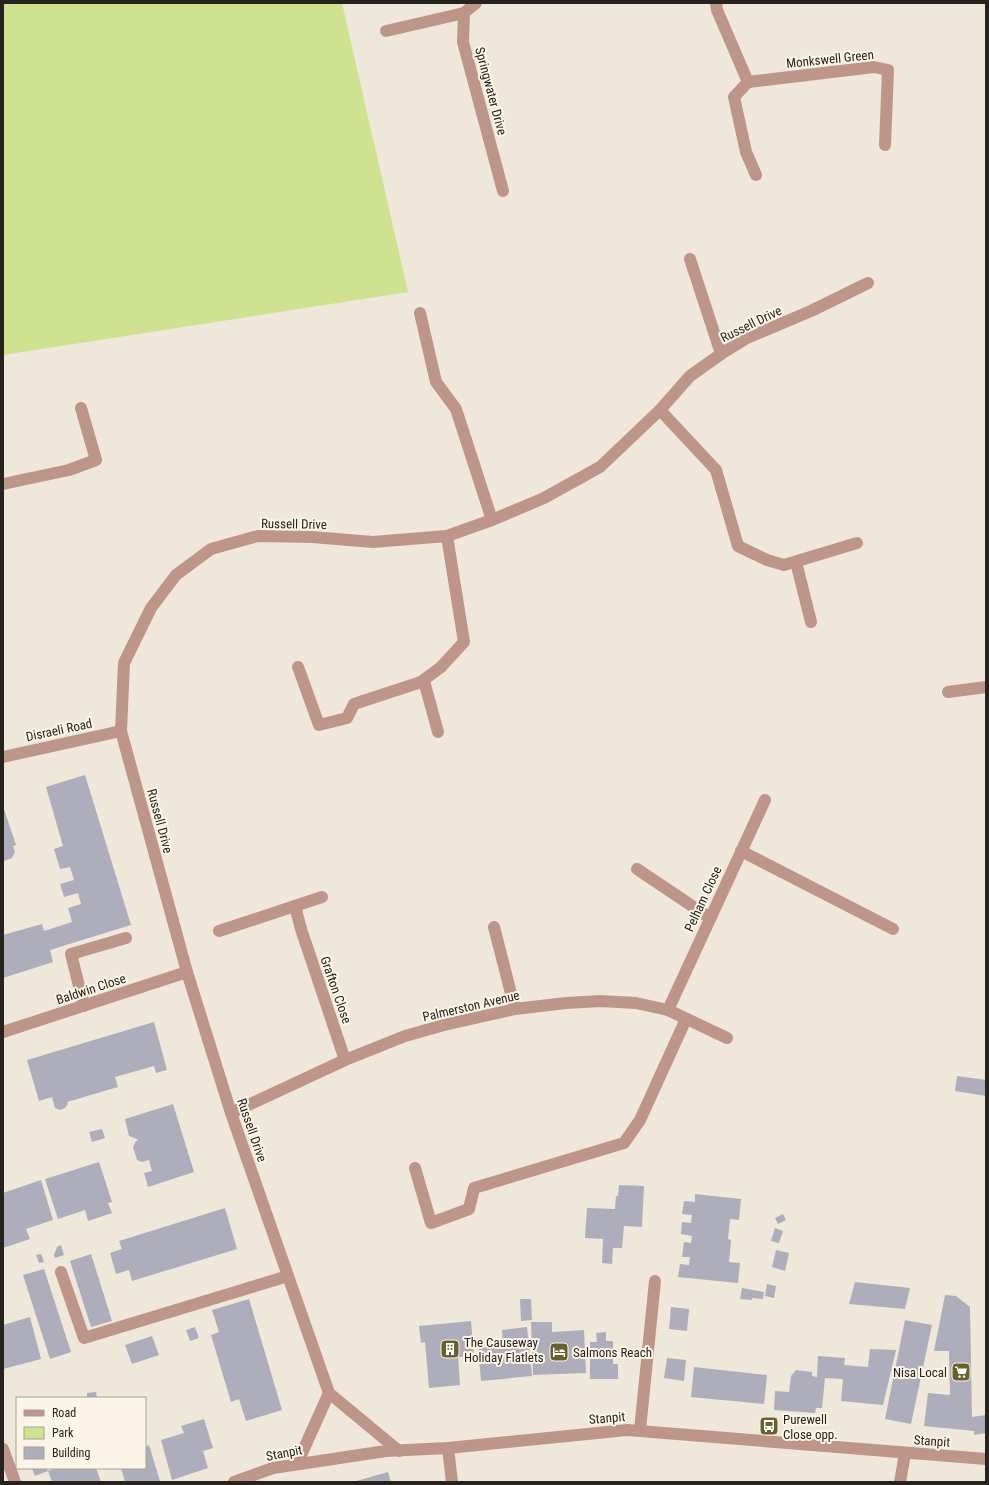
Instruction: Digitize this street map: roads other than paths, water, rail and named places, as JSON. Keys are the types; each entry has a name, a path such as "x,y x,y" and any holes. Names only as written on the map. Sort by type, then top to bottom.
{"street":[{"path":"386,31 464,13 476,3"},
{"path":"716,3 717,10 748,82 734,97 746,152 756,175"},
{"name":"Springwater Drive","path":"464,13 463,42 503,191"},
{"name":"Monkswell Green","path":"748,82 874,67 888,70 885,144"},
{"path":"690,259 721,354"},
{"name":"Russell Drive","path":"329,1393 231,1113 187,972 122,731 124,663 151,608 176,575 211,549 258,536 312,537 372,542 447,536 492,520 544,498 600,467 660,410 690,376 721,354 747,338 811,311 868,283"},
{"path":"420,313 436,382 456,409 492,520"},
{"path":"3,484 69,470 96,460 81,408"},
{"path":"660,410 716,470 738,546 767,560 784,565 858,543"},
{"path":"298,667 319,725 347,718 354,704 424,681 441,667 464,642 447,536"},
{"path":"796,562 811,622"},
{"path":"424,681 438,732"},
{"path":"948,692 986,688"},
{"name":"Disraeli Road","path":"3,757 122,731"},
{"name":"Pelham Close","path":"668,1010 765,800"},
{"path":"741,851 894,929"},
{"path":"637,869 710,918"},
{"path":"219,931 322,897"},
{"name":"Grafton Close","path":"295,906 301,929 345,1060"},
{"path":"494,927 515,1009"},
{"path":"84,1006 71,954 126,938"},
{"name":"Baldwin Close","path":"3,1032 187,972"},
{"name":"Palmerston Avenue","path":"231,1113 345,1060 420,1032 515,1009 566,1003 613,1001 636,1003 668,1010 727,1038"},
{"path":"415,1168 431,1223 469,1209 474,1188 624,1143 640,1120 686,1019"},
{"path":"61,1272 84,1338 288,1276"},
{"path":"640,1430 655,1281"},
{"path":"297,1464 329,1393 399,1450"},
{"name":"Stanpit","path":"234,1482 273,1468 399,1450 448,1448 640,1430 905,1454 986,1459"},
{"path":"448,1448 452,1482"},
{"path":"3,1449 15,1482"},
{"path":"900,1482 905,1454"}],"place":[{"name":"The Causeway Holiday Flatlets","path":"450,1349"},
{"name":"Salmons Reach","path":"559,1352"},
{"name":"Nisa Local","path":"961,1372"},
{"name":"Purewell Close opp.","path":"769,1426"}]}
